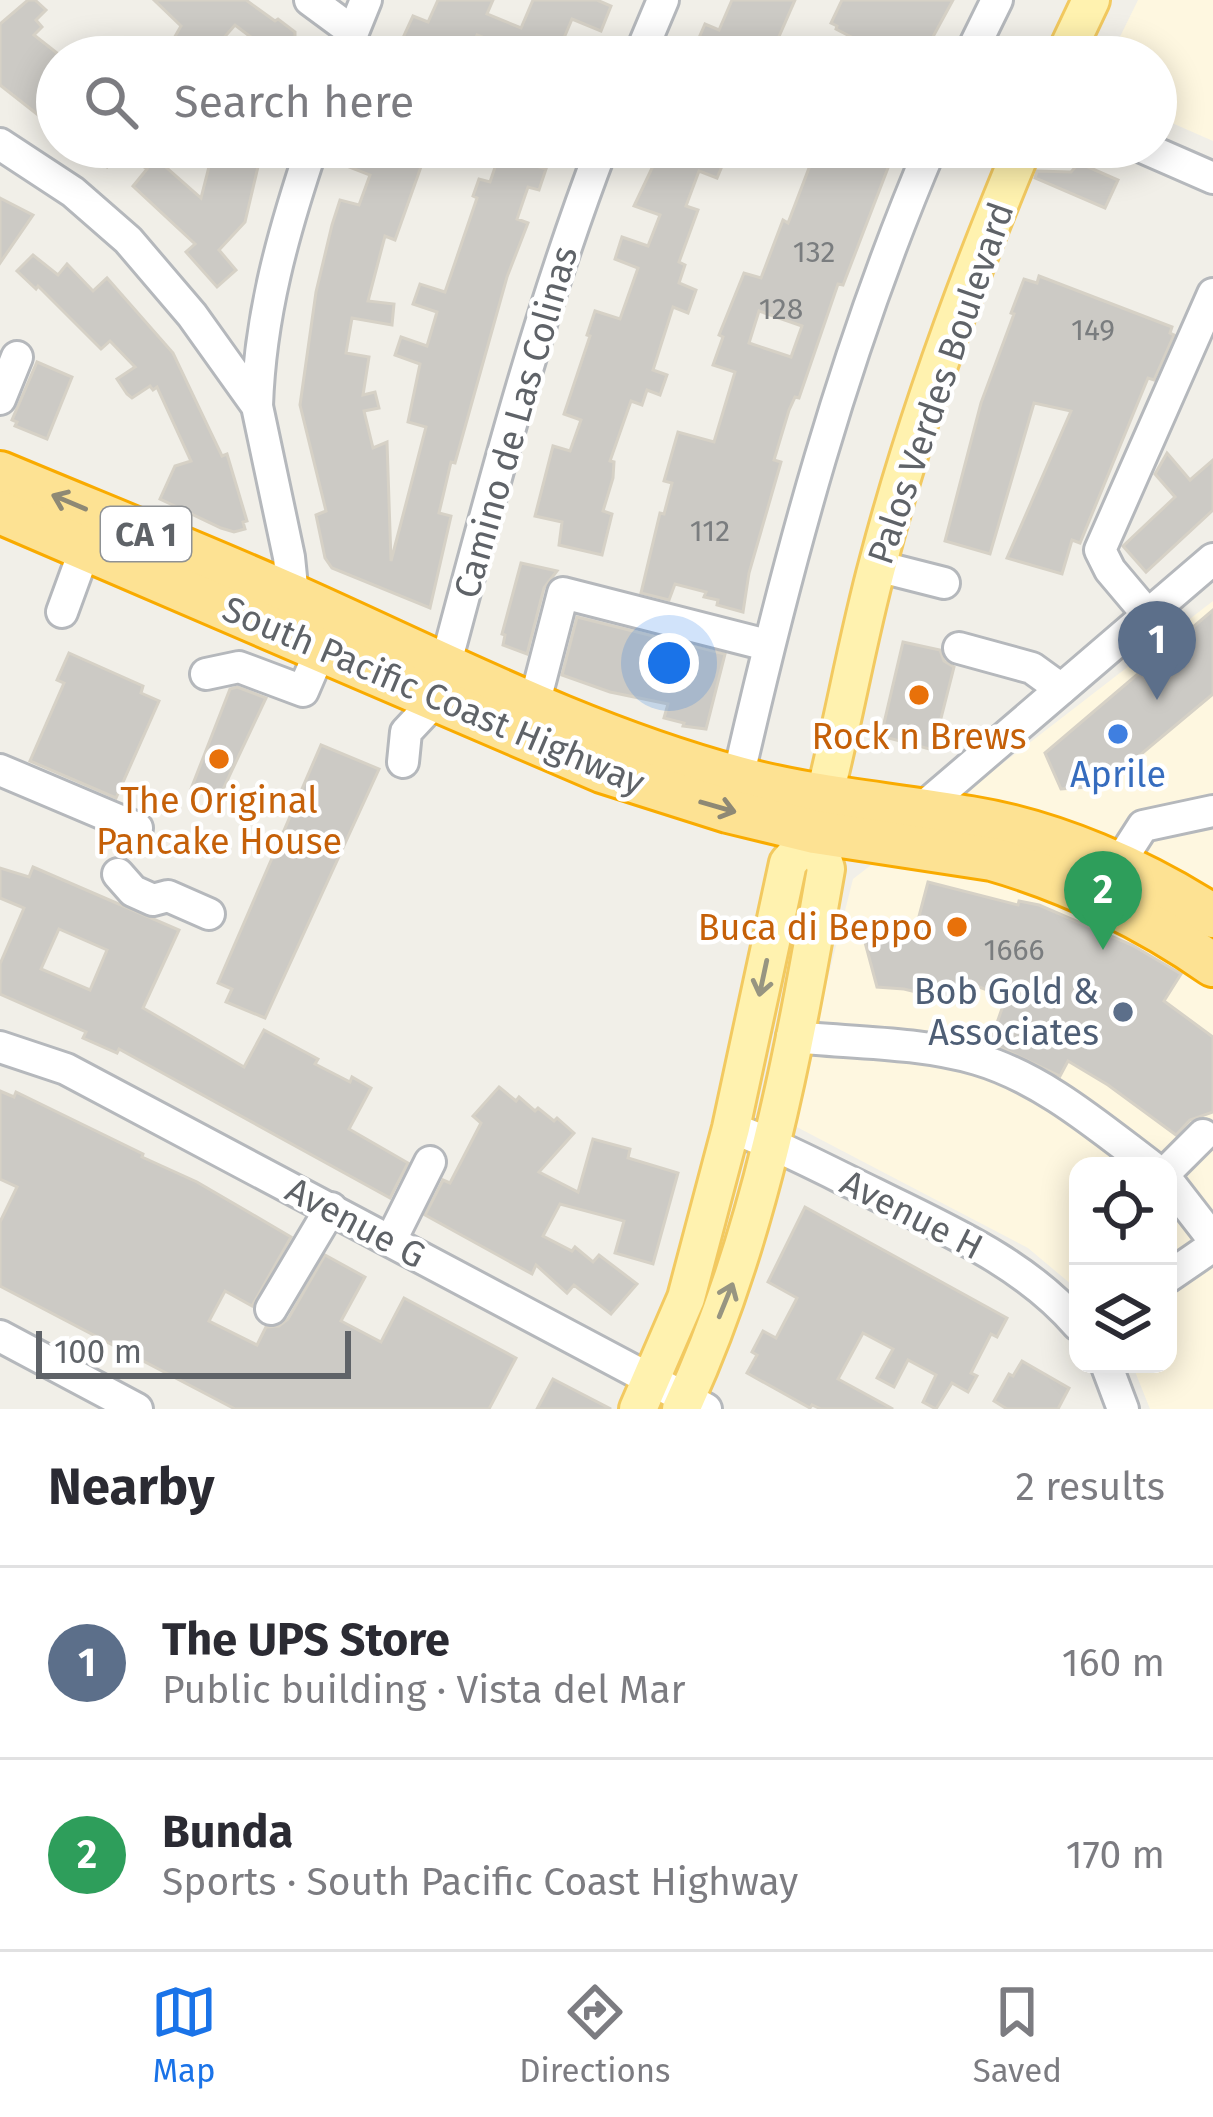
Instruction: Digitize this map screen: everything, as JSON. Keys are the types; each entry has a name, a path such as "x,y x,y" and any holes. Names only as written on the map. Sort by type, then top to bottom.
{"highway":[{"name":"South Pacific Coast Highway","path":"0,472 274,616 321,650 534,705 738,778 819,814 1021,867 1140,919 1213,965"},
{"name":"South Pacific Coast Highway","path":"0,512 440,684 602,771 728,811 919,811 1007,826 1118,865 1213,916"},
{"path":"1021,867 1036,857 1100,881 1109,879 1118,865"}],"main road":[{"path":"1074,36 1090,0"},
{"name":"Palos Verdes Boulevard","path":"645,1394 686,1298 730,1128 788,863 819,814 877,566 940,360 1015,168"},
{"name":"Palos Verdes Boulevard","path":"691,1406 736,1276 771,1142 826,869 819,814"}],"street":[{"path":"310,0 341,36"},
{"path":"351,36 366,0"},
{"path":"648,36 663,0"},
{"path":"979,36 997,0"},
{"path":"0,144 36,167"},
{"path":"1177,162 1213,178"},
{"path":"37,168 73,191 128,240 192,315 257,406"},
{"path":"239,667 274,616 289,557 257,406 259,344 269,284 305,168"},
{"name":"Camino de Las Colinas","path":"403,762 406,732 440,684 521,387 594,168"},
{"path":"738,778 767,646 820,454 923,168"},
{"path":"1148,615 1110,570 1100,550 1213,294"},
{"path":"0,399 17,357"},
{"path":"62,611 85,548"},
{"path":"919,811 1213,559"},
{"path":"877,566 944,583"},
{"path":"534,705 563,593 767,646"},
{"path":"959,648 1032,668 1061,689"},
{"path":"206,674 239,667 303,691 321,650"},
{"path":"0,770 137,828"},
{"path":"1118,865 1127,844 1143,826 1213,811"},
{"path":"114,861 133,892 153,900 169,896 209,914"},
{"path":"792,1036 912,1046 980,1060 1074,1108 1139,1157"},
{"name":"Avenue G","path":"0,1047 66,1069 391,1240 645,1394 691,1406"},
{"name":"Avenue H","path":"730,1128 771,1142 989,1251 1069,1314"},
{"path":"1177,1161 1204,1135"},
{"path":"391,1240 430,1162"},
{"path":"1177,1193 1213,1242 1177,1270"},
{"path":"271,1309 331,1208"},
{"path":"0,1336 137,1409"},
{"path":"1109,1373 1123,1409"}],"shaded area":[{"path":"1138,0 1213,0 1213,141 1177,125 1177,36 1120,36"},
{"path":"1213,601 1213,1409 1150,1409 1136,1373 1177,1373 1177,1157 1069,1157 1069,1282 1028,1248 791,1124 853,879"}],"building":[{"path":"28,0 46,10 36,20 42,27 34,35 36,113 0,85 0,24"},
{"path":"154,0 246,0 278,19 295,36 249,36 235,25 225,36 175,36 181,26"},
{"path":"438,0 493,0 487,14 521,28 533,0 597,0 611,6 601,31 572,19 565,36 404,36 413,16 428,22"},
{"path":"732,0 795,0 779,36 700,36 705,24 719,30"},
{"path":"842,0 953,0 933,36 850,36 831,23"},
{"path":"167,168 201,198 209,168 258,168 245,222 219,250 236,270 217,287 186,252 195,244 133,186 147,169"},
{"path":"352,168 421,168 395,240 385,236 368,301 394,304 392,325 352,318 346,353 369,357 363,395 375,392 379,408 364,411 373,448 387,442 391,561 426,427 408,422 420,364 395,355 401,337 427,346 437,312 413,304 420,284 445,292 479,179 490,182 495,168 546,169 539,190 528,187 517,219 528,223 507,277 455,463 451,462 439,513 451,516 430,608 332,568 325,558 316,515 326,511 300,405 316,292 332,225 340,200 359,205 370,175"},
{"path":"652,168 721,168 717,178 699,171 686,206 698,210 679,262 685,265 679,283 696,290 688,313 673,307 653,370 667,375 660,395 647,390 642,405 631,401 610,461 614,462 613,478 603,511 612,514 602,555 559,545 562,522 535,516 553,446 570,451 581,420 564,414 595,311 620,319 638,268 615,259 622,237 648,246 660,215 634,206"},
{"path":"809,168 888,168 843,285 838,284 799,398 795,397 789,410 774,460 781,462 749,573 743,612 717,605 718,600 704,597 706,592 675,584 669,600 641,593 672,483 664,481 678,432 714,442 735,372 713,365 723,337 719,335 744,273 761,278 783,220 788,223","holes":["759,311 802,326 791,357 749,343"]},
{"path":"1090,168 1118,180 1105,208 1035,178 1037,171"},
{"path":"0,198 33,215 0,263"},
{"path":"33,255 58,275 67,264 93,291 107,278 173,353 222,456 227,454 247,521 243,522 245,529 221,528 160,499 175,466 191,461 157,387 150,386 132,398 127,394 117,379 135,367 110,341 101,349 17,271"},
{"path":"1039,276 1172,327 1174,335 1154,380 1148,378 1080,543 1072,540 1062,574 1007,558 1071,411 1034,403 990,554 945,541 981,403 1011,313 1024,279 1037,283"},
{"path":"37,362 72,377 47,439 15,426 12,420"},
{"path":"1167,453 1190,480 1213,460 1213,510 1146,572 1123,546 1175,497 1155,474"},
{"path":"521,563 557,571 544,588 527,654 503,645 502,634"},
{"path":"1213,610 1213,694 1103,786 1061,789 1045,753"},
{"path":"577,617 725,654 706,729 664,718 668,704 610,692 562,675"},
{"name":"Rock n Brews","path":"903,642 940,650 944,661 954,667 933,750 881,736"},
{"path":"69,653 143,686 141,693 159,701 116,798 30,761 64,683 57,680"},
{"name":"The Original Pancake House","path":"237,687 266,698 218,800 191,789 230,689"},
{"path":"321,745 379,769 265,1018 226,1002 232,989 218,983"},
{"path":"33,867 179,930 143,1008 244,1067 264,1030 318,1059 315,1064 371,1088 349,1129 408,1163 390,1198 119,1049 117,1053 83,1038 86,1032 0,994 0,964 24,908 0,898 0,868 29,877","holes":["59,929 107,950 90,990 41,969"]},
{"path":"928,882 1018,905 1019,901 1039,905 1132,945 1181,974 1164,1001 1213,1037 1213,1112 1190,1120 1176,1135 1068,1061 1060,1076 990,1043 1006,997 974,985 969,1005 877,987 863,935 917,924"},
{"path":"499,1087 516,1101 519,1097 535,1111 538,1108 554,1121 557,1118 574,1133 539,1172 578,1192 593,1139 630,1149 628,1158 678,1173 653,1264 615,1253 624,1221 560,1204 543,1236 572,1251 575,1247 593,1262 599,1255 637,1284 611,1314 574,1285 567,1293 536,1265 532,1274 425,1215 443,1180 450,1183 481,1123 473,1116"},
{"path":"0,1091 14,1097 16,1092 143,1154 291,1237 252,1306 225,1291 209,1321 257,1345 266,1327 288,1319 325,1255 365,1277 341,1321 381,1342 404,1298 516,1358 489,1409 235,1409 0,1286 0,1222 17,1187 0,1179"},
{"path":"805,1207 1007,1318 997,1337 991,1334 971,1373 977,1376 968,1392 952,1383 936,1409 923,1402 936,1375 908,1360 894,1387 877,1378 893,1349 863,1333 838,1379 893,1409 810,1408 747,1373 763,1331 776,1338 797,1298 768,1282"},
{"path":"1022,1361 1069,1388 1058,1409 1007,1409 994,1401"},
{"path":"553,1379 611,1409 537,1409"}],"place":[{"name":"Rock n Brews","path":"919,695"},
{"name":"The UPS Store","path":"1157,700"},
{"name":"Aprile","path":"1118,734"},
{"name":"The Original Pancake House","path":"219,759"},
{"name":"Buca di Beppo","path":"957,927"},
{"name":"Bunda","path":"1103,950"},
{"name":"Bob Gold & Associates","path":"1123,1012"}]}
